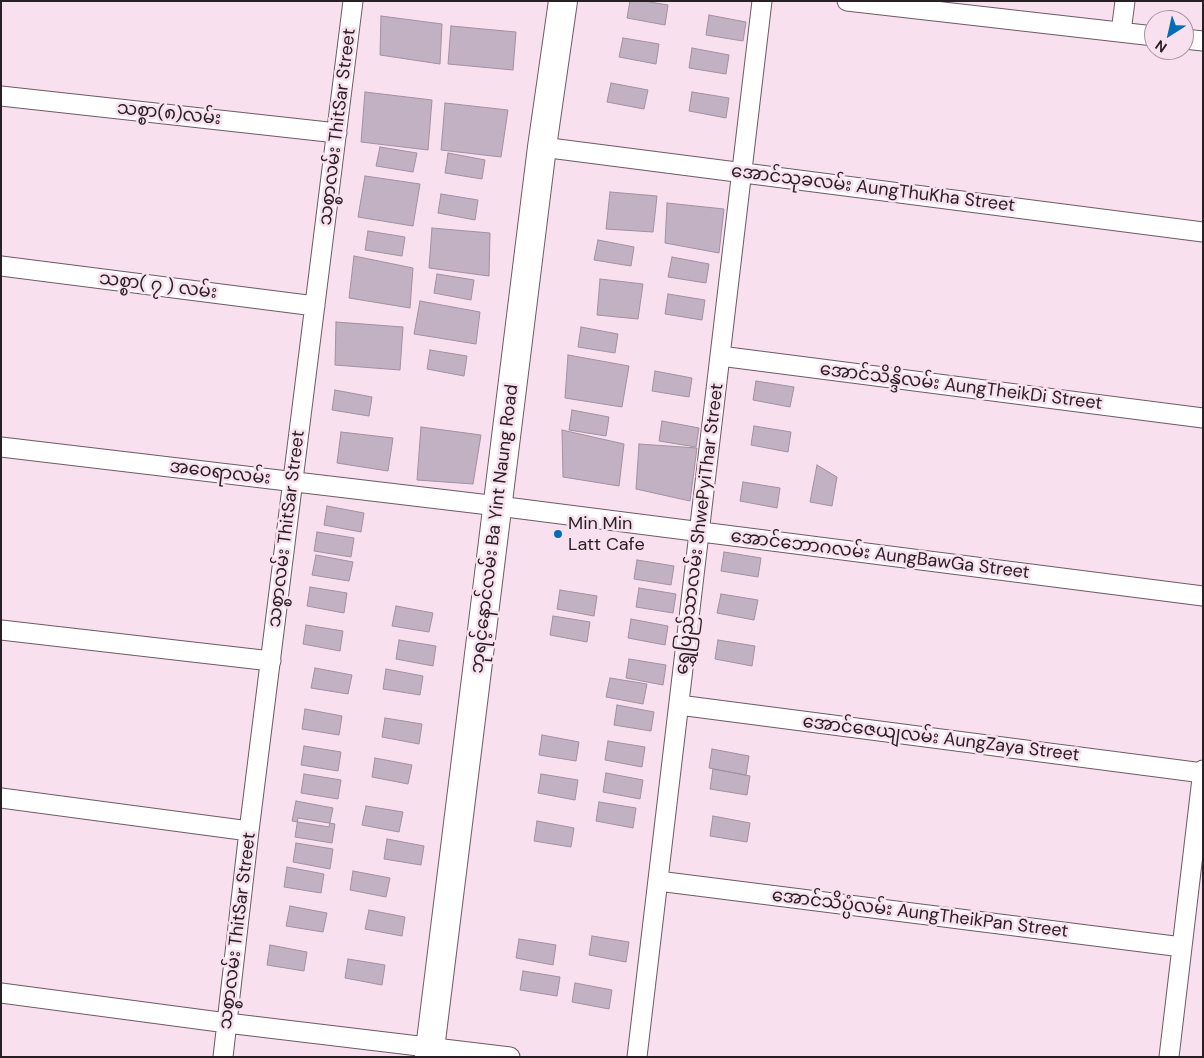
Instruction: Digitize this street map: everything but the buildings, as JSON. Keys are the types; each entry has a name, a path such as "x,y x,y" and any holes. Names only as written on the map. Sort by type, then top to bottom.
{"main road":[{"name":"ဘုရင့်နောင်လမ်း Ba Yint Naung Road","path":"429,1052 542,147 563,1"}],"street":[{"name":"သစ္စာလမ်း ThitSar Street","path":"223,1057 249,831 353,1"},
{"name":"ရွှေပြည်သာလမ်း ShwePyiThar Street","path":"637,1057 762,1"},
{"path":"847,1 953,7 1144,35"},
{"path":"1121,32 1125,1"},
{"name":"သစ္စာ(၈)လမ်း","path":"1,96 337,132"},
{"name":"အောင်သုခလမ်း AungThuKha Street","path":"542,147 1203,232"},
{"name":"သစ္စာ( ၇ ) လမ်း","path":"1,266 315,306"},
{"name":"အောင်သိန္ဒိလမ်း AungTheikDi Street","path":"720,356 1203,418"},
{"name":"အဝေရာလမ်း","path":"1,447 498,506"},
{"name":"အောင်ဘောဂလမ်း AungBawGa Street","path":"498,506 1203,596"},
{"path":"1,630 271,661"},
{"name":"အောင်ဇေယျလမ်း AungZaya Street","path":"679,705 1203,772"},
{"path":"1169,1057 1203,772"},
{"path":"1,798 249,831"},
{"name":"အောင်သိပ္ပံလမ်း AungTheikPan Street","path":"658,880 1182,947"},
{"path":"1,993 429,1052 510,1057"}],"place":[{"name":"Min Min Latt Cafe","path":"558,534"}]}
